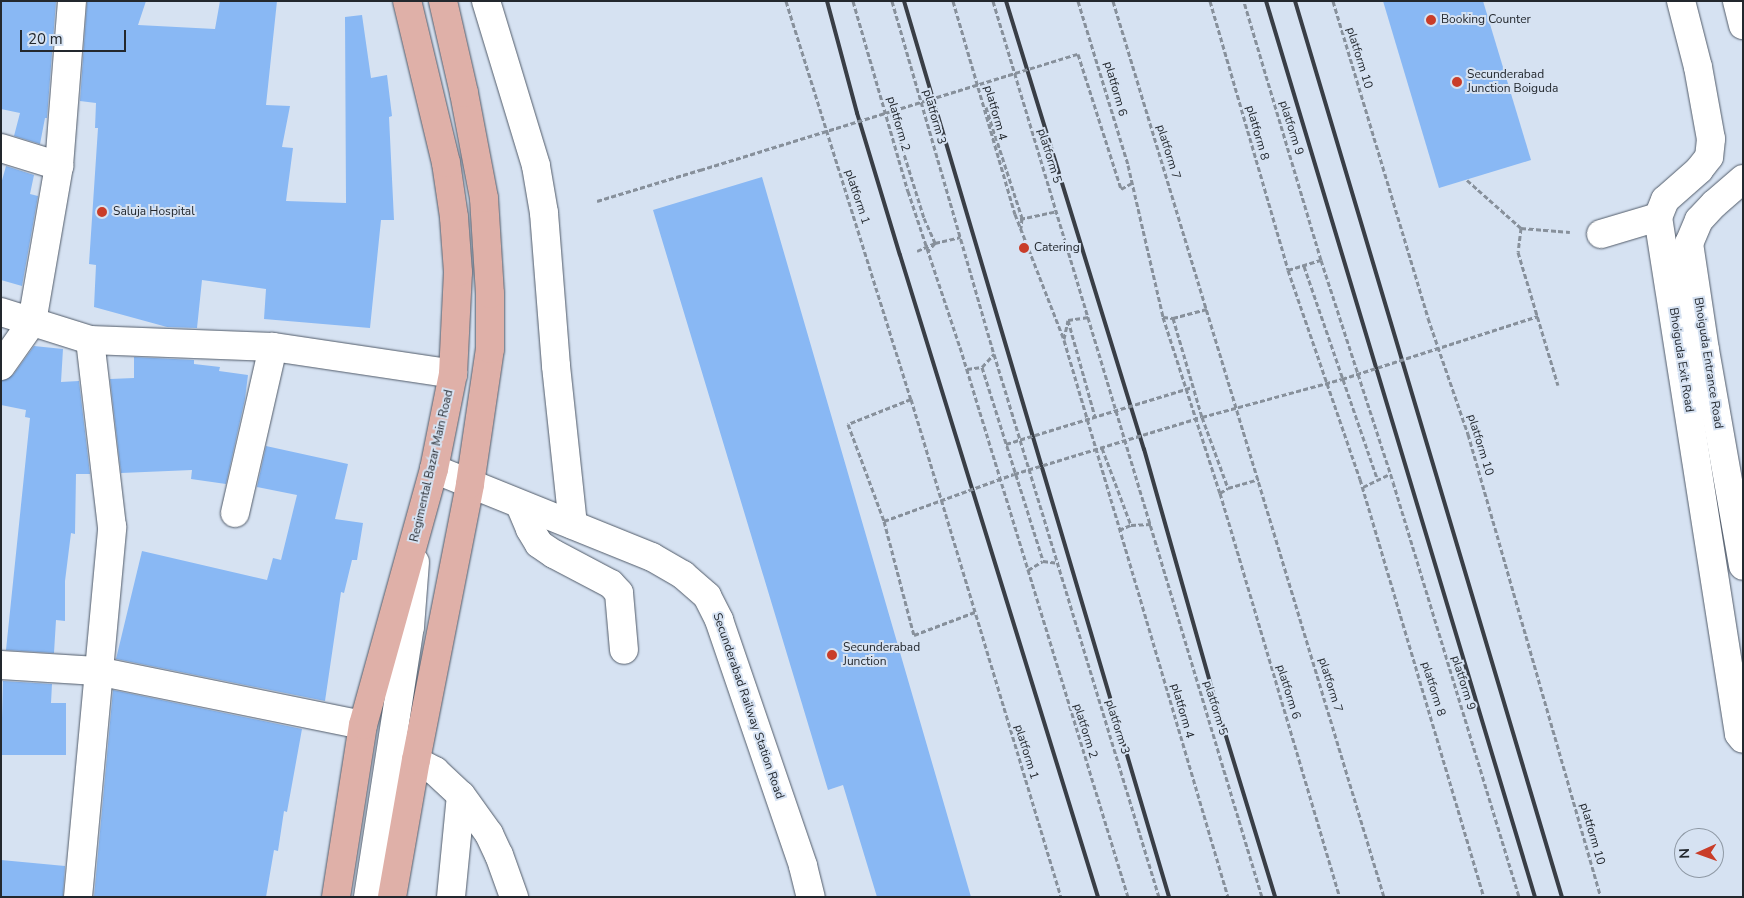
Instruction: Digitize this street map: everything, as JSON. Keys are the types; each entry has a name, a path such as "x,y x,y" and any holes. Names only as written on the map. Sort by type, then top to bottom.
{"main road":[{"name":"Regimental Bazar Main Road","path":"336,897 363,725 434,469 453,374 458,272 454,217 446,163 407,1"},
{"path":"392,897 416,760 470,484 490,349 488,258 484,198 443,1"}],"street":[{"path":"1,366 32,322 59,166 72,1"},
{"path":"486,1 536,166 545,222 556,376 573,525"},
{"path":"1601,234 1658,217 1665,200 1700,170 1709,157 1711,139 1701,85 1681,1"},
{"path":"1737,1 1743,25"},
{"path":"1,148 59,166"},
{"name":"Bhoiguda Entrance Road","path":"1743,179 1699,220 1689,243 1705,350 1743,566"},
{"name":"Bhoiguda Exit Road","path":"1658,217 1739,734 1743,739"},
{"path":"1,312 90,340 272,347 453,374"},
{"path":"78,897 97,671 112,527 90,340"},
{"path":"236,513 272,347"},
{"name":"Secunderabad Railway Station Road","path":"434,469 652,557 683,576 708,596 720,620 803,866 811,897"},
{"path":"520,504 530,529 540,544 554,554 611,584 619,594 624,650"},
{"path":"368,897 410,627 416,532"},
{"path":"1,665 97,671 363,725"},
{"path":"390,749 416,760 435,771 461,794 489,834 499,855 514,897"},
{"path":"451,897 461,794"},
{"path":"499,855 504,897"}],"path":[{"name":"platform 1","path":"786,1 911,399 1061,897"},
{"name":"platform 2","path":"853,1 928,251 967,369 1128,897"},
{"name":"platform 3","path":"892,1 994,354 1159,897"},
{"name":"platform 4","path":"953,1 1022,218 1021,229"},
{"name":"platform 4","path":"953,1 1018,221 1064,340 1228,897"},
{"name":"platform 5","path":"993,1 1262,897"},
{"name":"platform 6","path":"1078,1 1132,183 1163,317 1220,493 1340,897"},
{"name":"platform 7","path":"1113,1 1384,897"},
{"name":"platform 8","path":"1210,1 1288,270 1363,488 1484,897"},
{"name":"platform 9","path":"1244,1 1321,260 1390,474 1519,897"},
{"name":"platform 10","path":"1333,1 1428,318 1468,434 1601,897"},
{"path":"597,201 1078,54 1121,189 1132,183"},
{"path":"891,112 924,218 935,243"},
{"path":"1467,180 1521,228 1601,234"},
{"path":"1018,221 1022,218 1057,211"},
{"path":"1521,228 1518,252 1558,385"},
{"path":"917,251 935,243 960,237"},
{"path":"928,251 935,243"},
{"path":"1288,270 1321,260"},
{"path":"1304,266 1378,481"},
{"path":"1163,317 1173,318 1207,309"},
{"path":"884,521 1014,474 1202,417 1342,380 1538,316"},
{"path":"1089,317 1068,320 1095,417"},
{"path":"1173,318 1202,417 1228,488"},
{"name":"platform 4","path":"1064,340 1068,320"},
{"path":"967,369 982,367 994,354"},
{"path":"982,367 1014,474 1043,561"},
{"path":"1006,444 1193,388"},
{"path":"911,399 848,424 884,521 914,635 975,612"},
{"path":"1102,448 1131,525"},
{"path":"1363,488 1390,474"},
{"path":"1220,493 1228,488 1259,479"},
{"path":"1119,530 1131,525 1151,524"},
{"path":"1028,570 1043,561 1058,563"}],"building":[{"path":"1,1 56,1 47,118 45,118 40,144 14,136 20,113 1,109"},
{"path":"87,1 146,1 138,25 215,29 220,1 277,1 266,105 290,106 282,147 293,148 286,201 346,203 345,17 362,15 371,78 387,75 392,116 389,117 394,220 381,220 370,328 264,319 266,289 202,280 197,328 167,327 94,307 96,265 89,264 98,128 95,128 96,103 80,101"},
{"name":"Secunderabad Junction Boiguda","path":"1383,1 1483,1 1531,160 1439,188"},
{"path":"6,166 34,175 30,194 38,196 22,286 1,280 1,184"},
{"name":"Secunderabad Junction","path":"762,177 971,897 877,897 843,785 828,790 653,210"},
{"path":"34,346 63,349 61,382 79,381 90,474 76,474 75,534 71,533 65,581 65,621 56,620 54,653 6,650 30,418 25,417 26,410 1,405 1,381 13,375"},
{"path":"134,357 194,360 194,364 220,367 219,371 248,375 245,399 226,484 191,479 192,470 121,473 110,379 134,378"},
{"path":"266,446 348,464 335,519 363,523 357,560 352,560 344,593 341,592 325,701 116,659 142,551 267,580 273,558 281,560 297,495 257,487"},
{"path":"3,681 52,684 51,703 66,703 66,755 1,755"},
{"path":"113,690 302,729 287,812 284,811 278,851 274,850 266,897 94,897"},
{"path":"1,860 65,866 63,897 1,897"}],"railway":[{"path":"827,1 857,113 1098,897"},
{"path":"904,1 1169,897"},
{"path":"1006,1 1144,449 1214,697 1275,897"},
{"path":"1266,1 1535,897"},
{"path":"1295,1 1562,897"}],"place":[{"name":"Booking Counter","path":"1431,20"},
{"name":"Secunderabad Junction Boiguda","path":"1457,82"},
{"name":"Saluja Hospital","path":"102,212"},
{"name":"Catering","path":"1024,248"},
{"name":"Secunderabad Junction","path":"832,655"}]}
